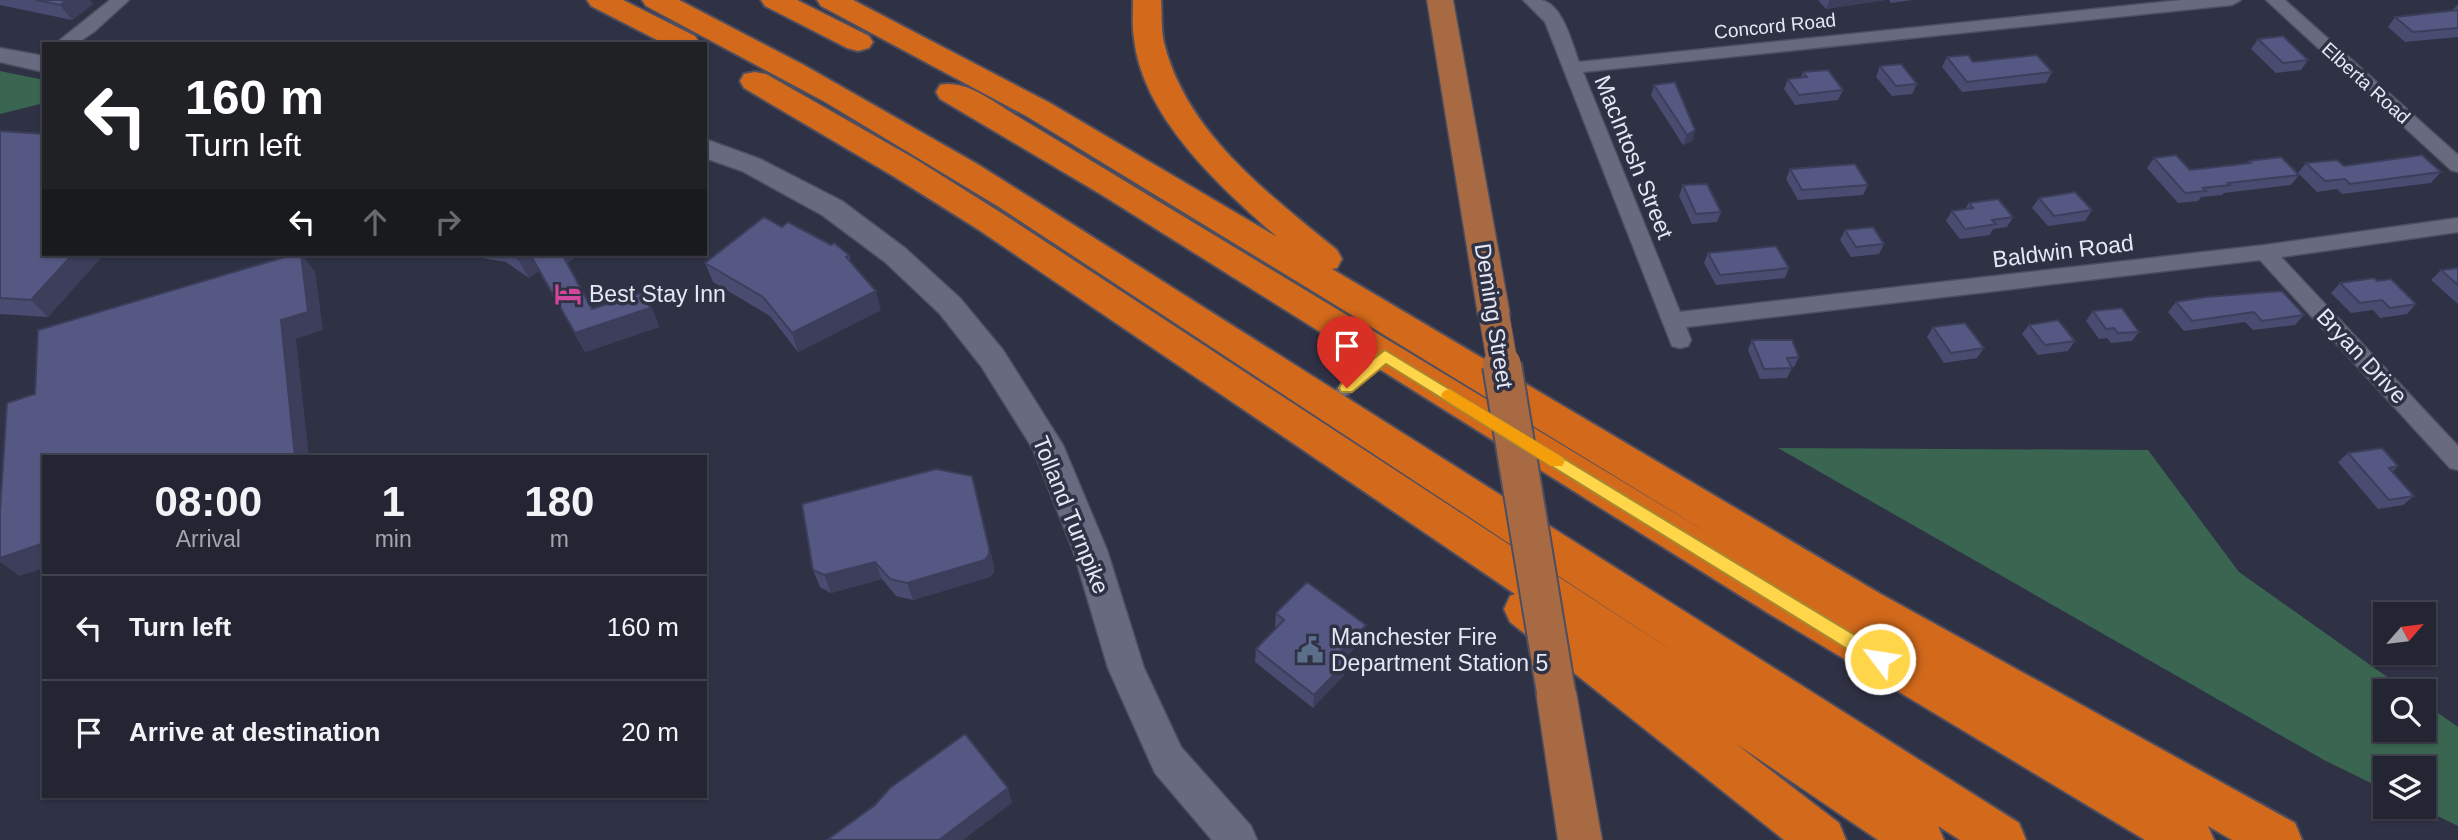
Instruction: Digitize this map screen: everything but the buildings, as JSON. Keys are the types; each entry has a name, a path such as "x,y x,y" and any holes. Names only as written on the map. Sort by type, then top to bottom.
{"highway":[{"path":"601,0 683,42"},
{"path":"656,0 742,43 948,160 2002,840"},
{"path":"775,0 911,70 2278,840"},
{"path":"831,0 1039,110 1876,657 2190,840"},
{"path":"1147,0 1148,40 1156,69 1171,100 1202,143 1403,347"},
{"path":"707,55 827,121 951,197 1920,840"},
{"path":"1396,492 1537,620 1648,702 1822,840"}],"main road":[{"name":"Deming Street","path":"1440,0 1458,88 1580,840"}],"street":[{"path":"67,42 120,0"},
{"name":"MacIntosh Street","path":"1532,0 1550,16 1573,68 1676,331"},
{"name":"Concord Road","path":"1573,68 2232,0"},
{"name":"Elberta Road","path":"2275,0 2458,166"},
{"path":"0,55 41,61"},
{"name":"Tolland Turnpike","path":"707,149 751,165 832,208 895,255 950,306 992,358 1048,445 1090,550 1126,668 1168,760 1237,840"},
{"name":"Baldwin Road","path":"1676,331 2458,225"},
{"name":"Bryan Drive","path":"2265,252 2458,461"}],"lane":[{"path":"1328,404 1403,347"}],"green space":[{"path":"0,71 42,80 42,104 0,114"},
{"path":"1778,448 2148,450 2239,572 2390,679 2373,679 2373,742 2436,742 2436,711 2458,727 2458,826 2436,815 2436,756 2373,756 2373,784 2324,760"}],"slow traffic":[{"path":"1449,395 1557,461"}],"place":[{"name":"Best Stay Inn","path":"568,294"},
{"name":"Manchester Fire Department Station 5","path":"1310,650"}],"route":[{"path":"1347,388 1385,356 1880,659"}]}
